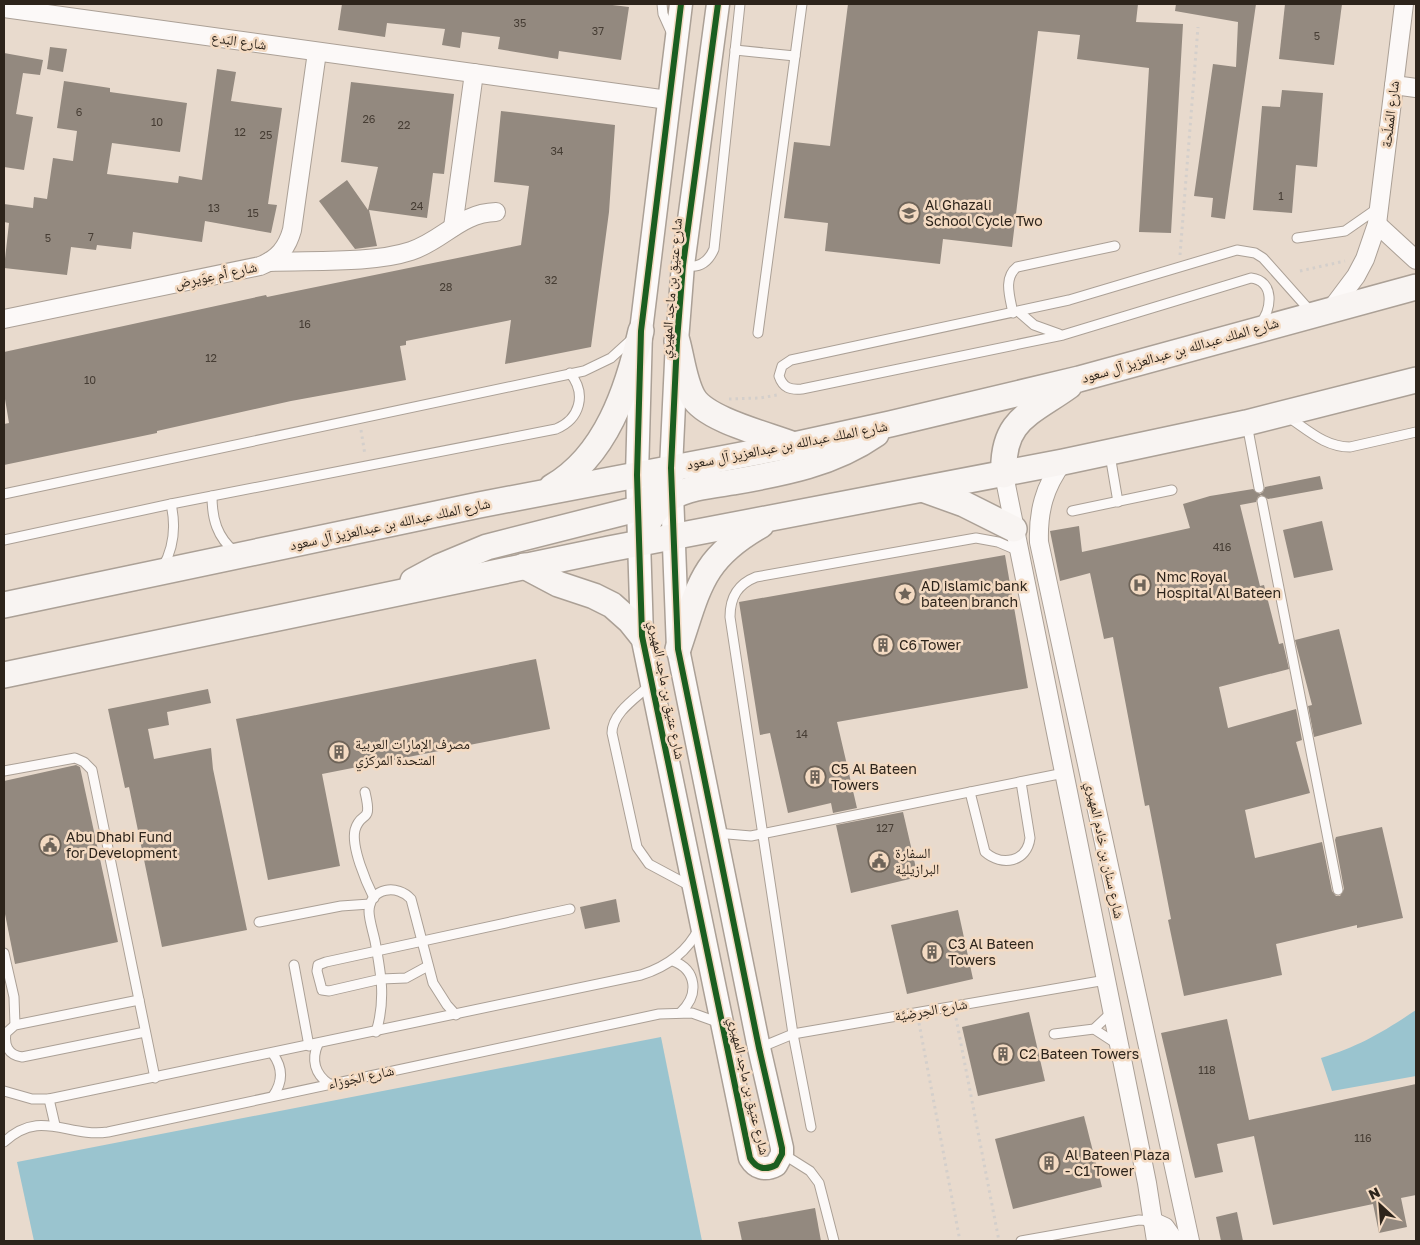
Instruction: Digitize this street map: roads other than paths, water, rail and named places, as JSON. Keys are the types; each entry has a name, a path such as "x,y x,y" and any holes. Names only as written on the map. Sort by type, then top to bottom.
{"main road":[{"name":"شارع الملك عبدالله بن عبدالعزيز آل سعود","path":"4,605 536,494 794,445 890,424 1079,379 1252,330 1416,287"},
{"path":"536,494 562,481 575,471 596,446 627,386 641,331"},
{"path":"677,341 687,381 699,404 729,421 794,445"},
{"path":"1004,475 1005,445 1013,428 1079,379"},
{"path":"4,675 524,566 1004,475 1246,423 1416,380"},
{"path":"638,544 651,517 660,505 672,497 702,488 797,470 817,464 856,447 890,424"},
{"path":"394,593 439,567 487,548 637,509 658,491 671,468"},
{"path":"925,490 964,504 1017,540"},
{"path":"678,649 700,586 709,568 737,540 771,519"},
{"path":"524,566 558,584 594,596 612,605 620,610 642,636"}],"street":[{"name":"شارع عتيق بن ماجد المهيري","path":"681,4 641,331 637,509 642,636 750,1158 758,1167 770,1168 776,1165 782,1154 678,649 672,538 671,468 677,341 683,265 718,4"},
{"name":"شارع المَملَحة","path":"1322,311 1356,276 1365,259 1378,216 1404,4"},
{"name":"شارع البَدع","path":"4,8 668,100"},
{"name":"شارع أم عِوَيرِض","path":"4,319 269,262 285,249 292,230 317,52"},
{"path":"453,227 474,73"},
{"path":"1394,85 1416,88"},
{"path":"269,262 397,255 427,244 478,214 496,212"},
{"path":"1378,216 1416,260"},
{"name":"شارع سنان بن خادم المهيري","path":"1063,462 1044,496 1038,525 1038,542 1190,1241"},
{"name":"شارع سنان بن خادم المهيري","path":"1004,475 1106,980 1156,1241"},
{"path":"1152,1221 1165,1227 1175,1241"}],"lane":[{"path":"662,4 666,23 676,40"},
{"path":"683,265 696,267 702,264 711,256 714,249 740,4"},
{"path":"758,333 802,4"},
{"path":"735,50 795,56"},
{"path":"1297,238 1345,231 1378,216"},
{"path":"1063,334 1034,326 1016,312 1008,281 1009,276 1017,267 1115,246"},
{"path":"1252,330 1264,319 1269,296 1265,284 1251,278 1063,334 802,389 790,389 781,382 780,370 791,360 1016,312 1179,268 1237,250 1255,253 1322,311"},
{"path":"4,494 570,373 597,366 641,331"},
{"path":"4,540 171,504 564,426 579,405 579,388 570,373"},
{"path":"1284,414 1322,440 1340,447 1350,447 1416,432"},
{"path":"1246,423 1259,488"},
{"path":"1109,452 1118,502"},
{"path":"1072,511 1172,490"},
{"path":"212,496 214,521 217,528 229,546 239,555"},
{"path":"1262,500 1338,890"},
{"path":"161,571 170,552 174,530 171,504"},
{"path":"811,1127 793,1034 730,617 731,600 741,585 748,580 766,575 976,538 998,542 1017,540"},
{"path":"652,684 617,716 612,727 612,734 637,847 649,864 694,888"},
{"path":"4,772 52,766 75,758 84,762 92,770 155,1078"},
{"path":"716,833 740,836 763,834 1064,773"},
{"path":"970,792 985,852 1000,861 1008,861 1024,854 1029,846 1030,838 1021,782"},
{"path":"364,792 369,811 368,815 357,826 355,838 372,901"},
{"path":"376,1032 382,1007 381,979 369,912 372,901 379,893 393,888 406,893 415,905 428,966 440,994 456,1015"},
{"path":"259,922 372,901"},
{"path":"428,966 406,978 381,979 329,991 322,990 317,971 318,964 326,962 570,908"},
{"path":"4,1091 32,1099 49,1099 274,1054 641,975 673,960 690,944 702,924"},
{"path":"4,953 14,997 15,1025"},
{"path":"673,960 687,969 693,984 691,1000 681,1012"},
{"path":"294,965 314,1045 314,1063 319,1076 329,1084"},
{"name":"شارع الحِرضِيَّة","path":"759,1048 776,1039 793,1034 1106,980"},
{"path":"138,1000 15,1025 5,1032 5,1044 16,1056 22,1057 145,1032"},
{"name":"شارع الجَوزاء","path":"4,1142 25,1128 36,1125 55,1125 81,1133 95,1134 658,1014 681,1012 702,1016 722,1024"},
{"path":"1054,1034 1094,1029 1112,1012"},
{"path":"1094,1029 1119,1046"},
{"path":"273,1096 277,1090 281,1075 278,1060 274,1054"},
{"path":"49,1099 55,1125"},
{"path":"782,1154 810,1171 819,1183 834,1241"},
{"path":"1024,1241 1139,1220 1152,1221"}],"water":[{"path":"1416,1010 1416,1076 1332,1091 1321,1058 1348,1049 1371,1038"},
{"path":"661,1037 702,1241 34,1241 17,1162"}],"place":[{"name":"Al Ghazali School Cycle Two","path":"909,213"},
{"name":"Nmc Royal Hospital Al Bateen","path":"1140,585"},
{"name":"AD islamic bank bateen branch","path":"905,594"},
{"name":"C6 Tower","path":"883,645"},
{"name":"مصرف الإمارات العربية المتحدة المركزي","path":"339,752"},
{"name":"C5 Al Bateen Towers","path":"815,777"},
{"name":"Abu Dhabi Fund for Development","path":"50,845"},
{"name":"السفارة البرازيلية","path":"879,861"},
{"name":"C3 Al Bateen Towers","path":"932,952"},
{"name":"C2 Bateen Towers","path":"1003,1054"},
{"name":"Al Bateen Plaza - C1 Tower","path":"1049,1163"}]}
